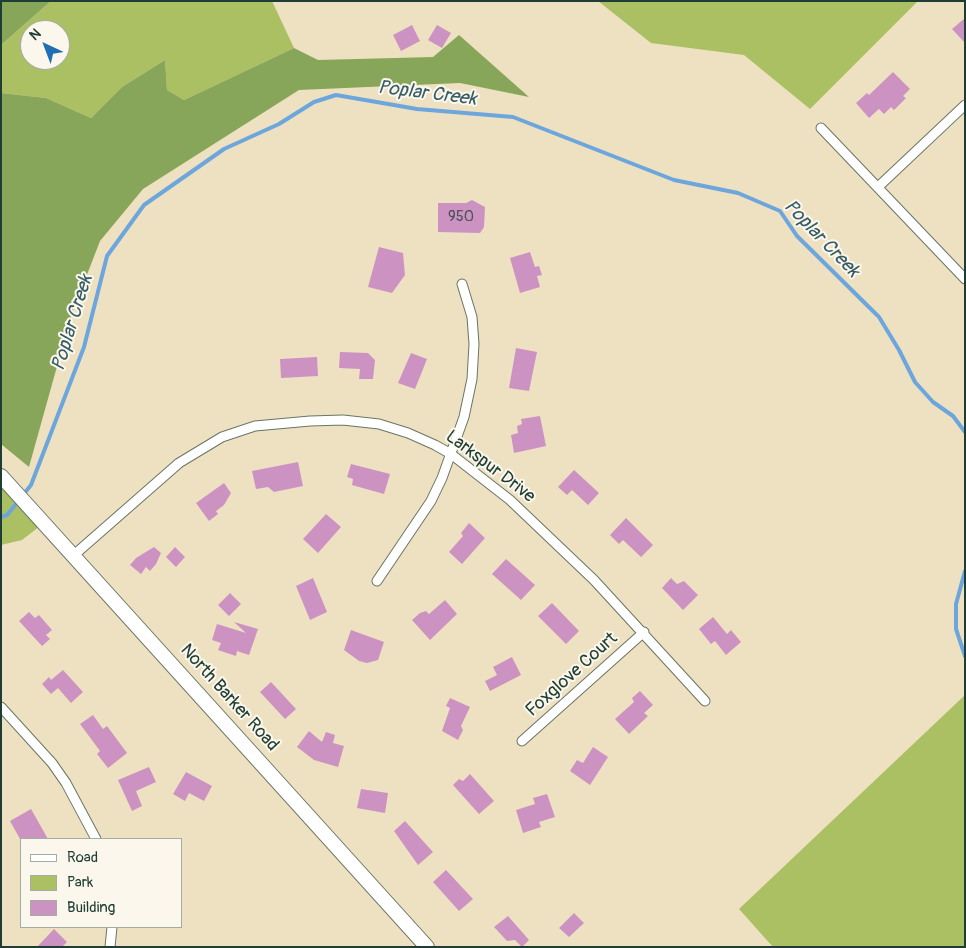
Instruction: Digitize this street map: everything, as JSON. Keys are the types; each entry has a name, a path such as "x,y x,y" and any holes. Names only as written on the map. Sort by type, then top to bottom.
{"main road":[{"name":"North Barker Road","path":"1,476 427,947"}],"street":[{"path":"878,187 965,105"},
{"path":"821,128 965,279"},
{"path":"377,581 431,501 451,454 472,379 474,344 472,317 462,284"},
{"name":"Larkspur Drive","path":"74,555 179,463 222,437 255,426 310,420 362,422 408,433 451,454 510,500 594,580 644,632 705,701"},
{"name":"Foxglove Court","path":"522,741 644,632"},
{"path":"1,707 52,763 66,783 95,838"},
{"path":"110,947 112,928"}],"green space":[{"path":"1,1 51,1 29,20 20,20 20,28 1,45"},
{"path":"51,1 272,1 294,48 184,100 167,90 165,60 122,87 91,118 46,98 1,93 1,45 20,28 20,70 70,70 70,20 29,20"},
{"path":"598,1 918,1 810,109 744,55 651,43"},
{"path":"459,35 529,97 460,83 299,90 143,189 100,241 71,316 29,467 1,444 1,93 46,98 91,118 122,87 165,60 167,90 184,100 294,48 318,60 433,57"},
{"path":"1,476 44,523 22,540 1,545"},
{"path":"965,695 965,947 773,947 739,909"}],"building":[{"path":"965,18 965,43 952,29"},
{"path":"412,25 420,41 401,51 393,35"},
{"path":"437,25 451,33 442,48 428,40"},
{"path":"893,72 910,89 903,96 906,98 894,110 891,107 884,114 879,109 869,118 856,103 867,93 869,95"},
{"path":"472,200 485,207 484,227 480,233 438,232 438,203 466,203"},
{"path":"379,247 403,253 405,275 392,293 368,287"},
{"path":"530,252 535,267 539,266 542,275 537,276 540,287 520,293 510,258"},
{"path":"516,348 537,352 529,391 509,388"},
{"path":"340,352 368,353 375,360 373,379 359,379 360,369 339,368"},
{"path":"411,353 427,359 415,389 398,383"},
{"path":"317,357 318,376 281,378 280,359"},
{"path":"540,416 546,446 514,453 511,435 518,433 517,426 522,424 521,419"},
{"path":"298,462 303,486 274,492 268,487 256,489 252,471"},
{"path":"351,464 390,474 384,494 352,485 353,479 347,477"},
{"path":"574,470 599,493 588,505 572,490 567,495 558,487"},
{"path":"224,483 231,493 224,505 216,511 218,514 209,521 196,503"},
{"path":"326,514 341,527 318,553 303,539"},
{"path":"626,518 653,545 641,557 623,540 619,544 610,535"},
{"path":"469,523 485,538 462,564 449,552 463,536 461,533"},
{"path":"154,547 161,553 150,571 146,567 141,574 130,565 136,558"},
{"path":"175,547 185,557 176,567 166,557"},
{"path":"506,559 535,585 521,600 492,574"},
{"path":"313,578 327,612 310,620 296,586"},
{"path":"671,578 677,584 684,581 698,595 683,610 662,588"},
{"path":"230,593 241,604 229,616 218,605"},
{"path":"445,600 457,614 430,640 412,620 420,613 426,611 429,614"},
{"path":"552,603 579,631 566,644 538,616"},
{"path":"29,612 35,618 39,615 52,630 46,635 50,639 42,646 19,621"},
{"path":"713,617 727,634 731,630 741,642 726,655 715,641 711,644 699,629"},
{"path":"234,622 258,629 249,655 237,651 236,656 218,650 221,643 212,640 217,624 246,633"},
{"path":"351,630 384,642 378,660 367,663 359,661 344,650"},
{"path":"512,657 521,675 490,691 485,681 497,675 493,667"},
{"path":"63,670 83,692 71,703 58,688 51,694 42,684 49,677 51,680"},
{"path":"271,682 296,709 285,719 260,692"},
{"path":"640,691 653,705 644,713 648,716 629,734 615,719 634,702 632,698"},
{"path":"450,698 470,707 461,726 463,730 458,740 442,731 450,708 446,706"},
{"path":"93,715 103,729 107,726 127,753 108,768 97,754 100,751 80,724"},
{"path":"309,731 322,742 326,732 335,735 333,743 344,746 338,767 314,760 297,747"},
{"path":"593,747 608,757 590,785 570,771 577,760 583,763"},
{"path":"149,767 156,782 136,791 142,806 132,811 118,780"},
{"path":"186,772 212,786 204,801 189,793 185,801 173,794"},
{"path":"470,774 494,801 479,814 453,785 459,779 463,781"},
{"path":"361,789 388,793 385,813 357,808"},
{"path":"547,794 555,817 539,822 541,827 523,833 516,810 535,804 533,798"},
{"path":"31,809 47,838 20,839 10,821"},
{"path":"405,821 433,852 418,865 394,831"},
{"path":"446,870 473,899 459,911 433,882"},
{"path":"574,913 584,923 569,937 559,928"},
{"path":"508,916 529,940 522,947 515,940 507,941 494,927"},
{"path":"54,929 67,942 62,947 37,947"}],"waterway":[{"name":"Poplar Creek","path":"23,495 31,485 84,347 107,256 144,205 224,149 279,124 314,102 336,95 417,109 513,117 674,180 738,193 780,211 797,236 879,317 899,350 915,382 933,402 953,416 965,432"},
{"name":"Poplar Creek","path":"1,517 7,515 19,500"},
{"name":"Poplar Creek","path":"965,571 956,604 956,629 965,656"}]}
